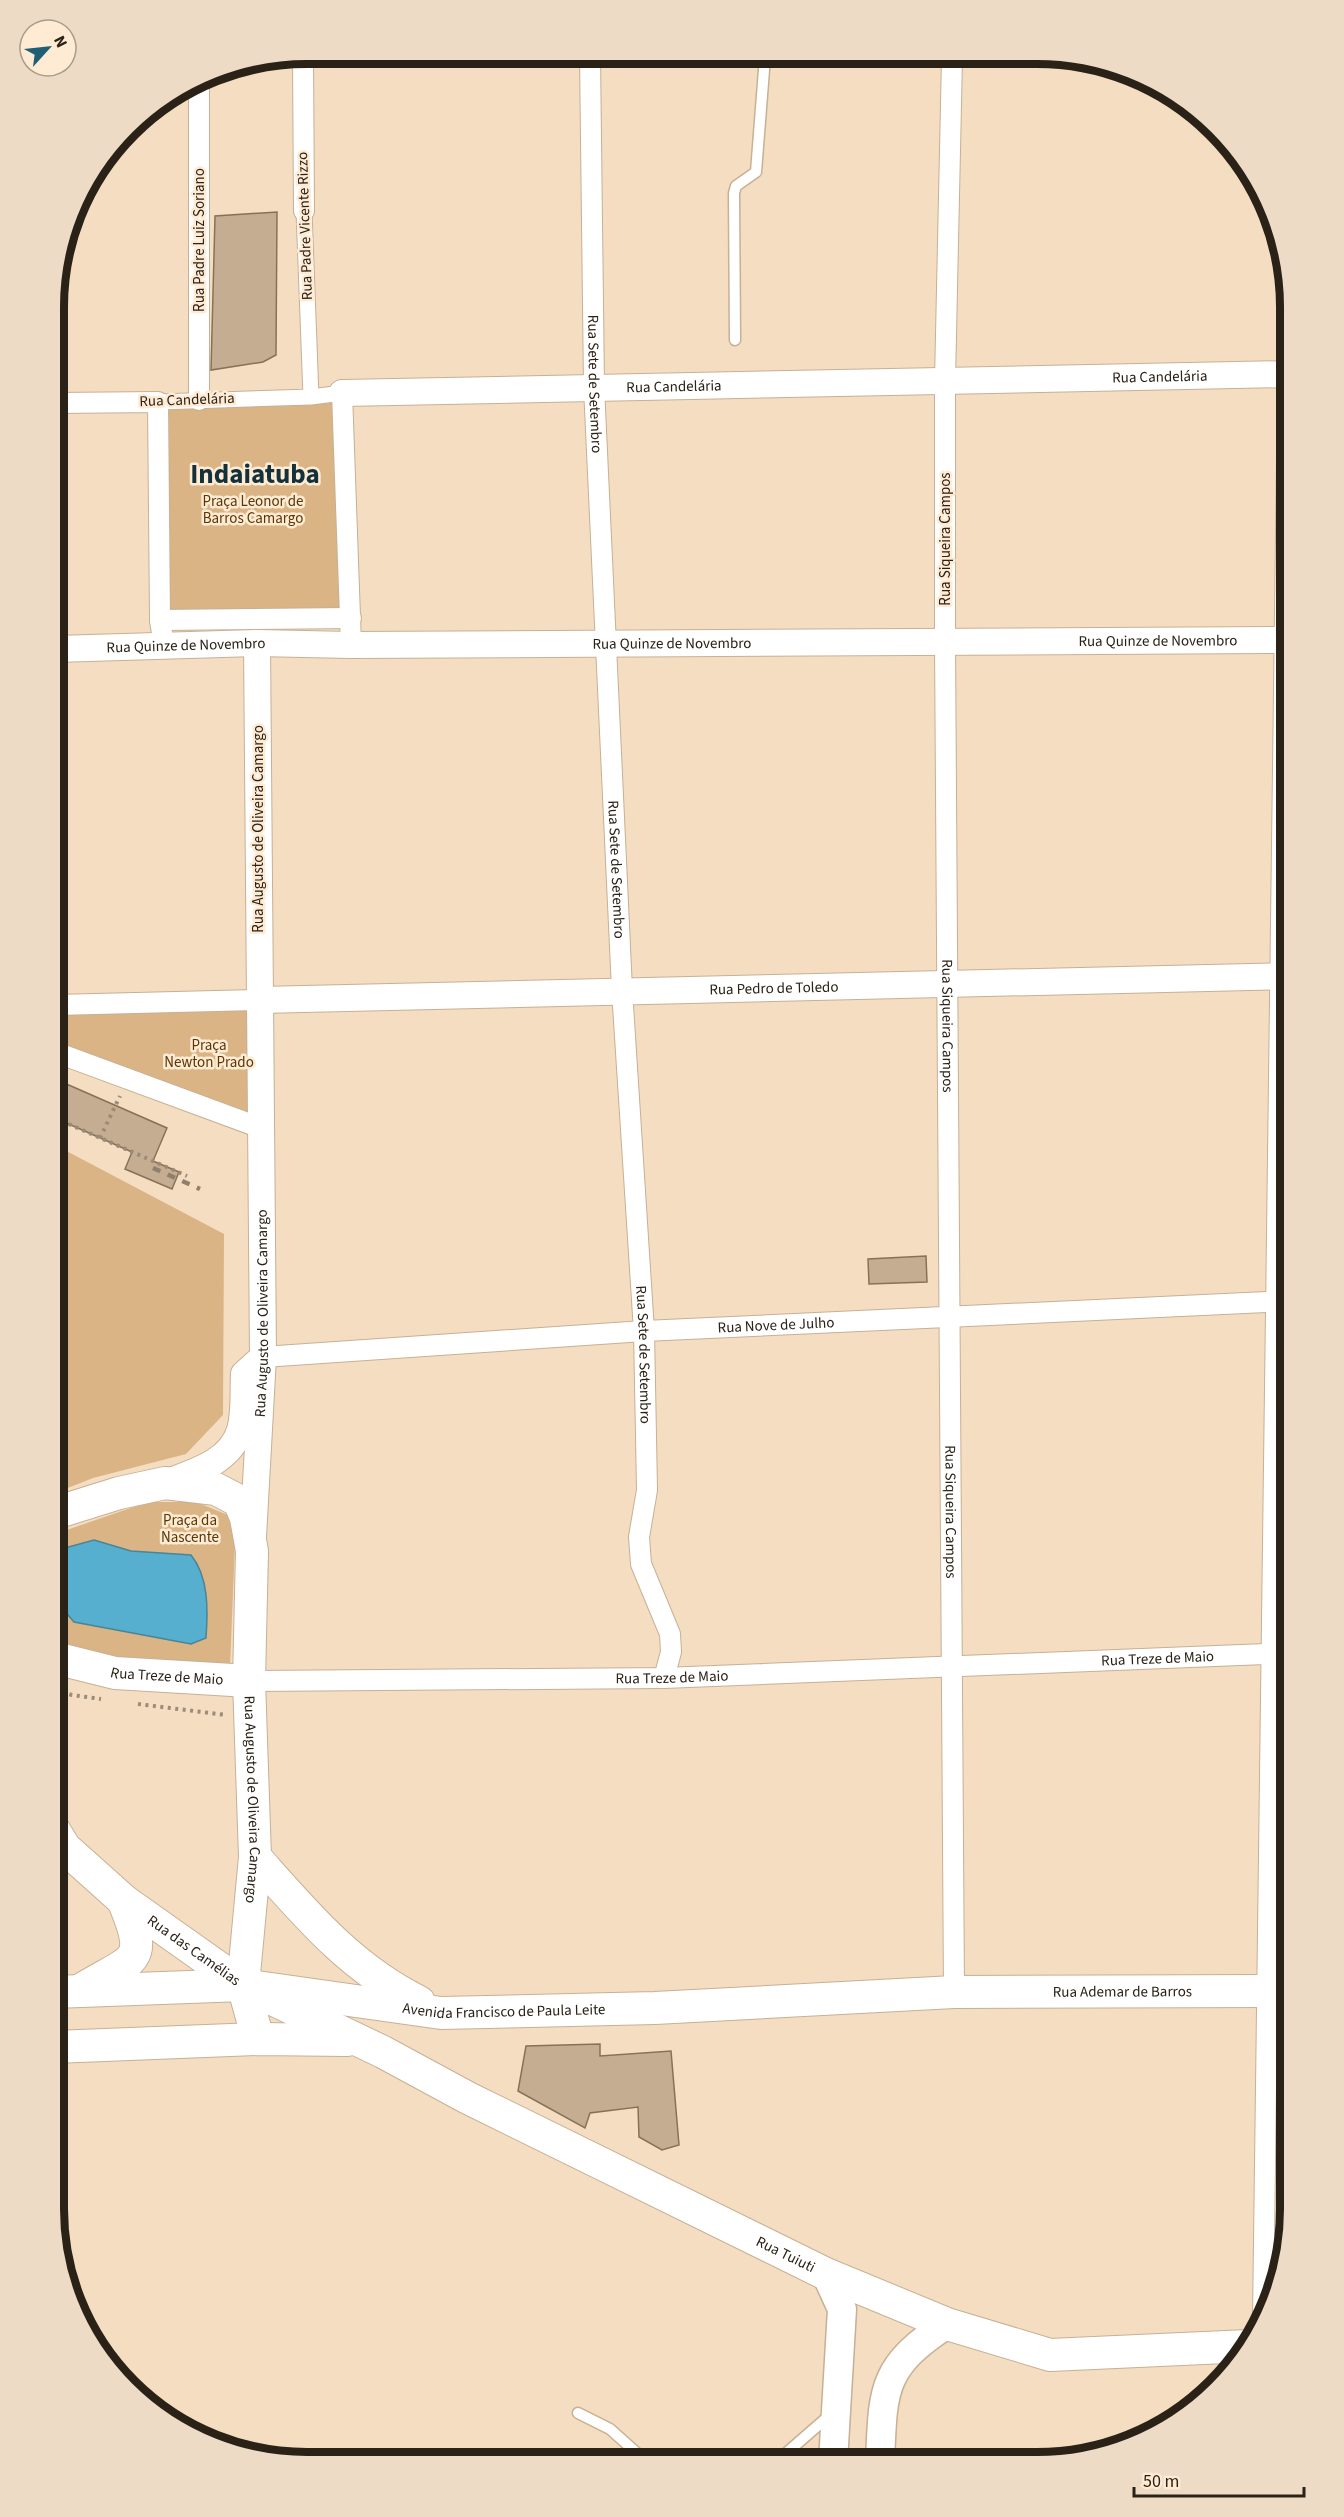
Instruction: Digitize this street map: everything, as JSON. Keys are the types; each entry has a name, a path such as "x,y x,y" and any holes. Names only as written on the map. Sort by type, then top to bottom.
{"main road":[{"path":"64,1510 119,1493 165,1483 216,1489 239,1501 246,1518 252,1551"},
{"name":"Rua Augusto de Oliveira Camargo","path":"243,1984 255,1857 249,1681 252,1551"},
{"name":"Rua Treze de Maio","path":"64,1660 115,1673 249,1681"},
{"name":"Rua das Camélias","path":"64,1846 123,1900 243,1984 355,2040"},
{"path":"255,1857 315,1924 345,1953 395,1990 441,2013"},
{"path":"66,1992 127,1965 137,1949 135,1930 123,1900"},
{"path":"243,1984 258,2039"},
{"name":"Avenida Francisco de Paula Leite","path":"66,1992 243,1984 441,2013 655,2008 954,1992"},
{"name":"Rua Ademar de Barros","path":"954,1992 1278,1991"},
{"path":"64,2047 258,2039 355,2040"},
{"name":"Rua Tuiuti","path":"355,2040 826,2274 947,2324 1050,2355 1238,2346"},
{"path":"826,2274 842,2309 834,2452"},
{"path":"880,2452 882,2415 888,2381 902,2359 917,2344 947,2324"},
{"path":"837,2409 882,2415"}],"street":[{"name":"Rua Padre Vicente Rizzo","path":"303,64 304,211 311,397"},
{"name":"Rua Sete de Setembro","path":"590,64 594,387 622,990 644,1331 647,1490 639,1537 642,1564 670,1634 671,1652 664,1678"},
{"name":"Rua Siqueira Campos","path":"952,64 945,381 945,642 954,1992"},
{"name":"Rua Padre Luiz Soriano","path":"199,90 199,400"},
{"name":"Rua Candelária","path":"64,403 158,402 311,397 342,393 594,387 1280,374"},
{"path":"342,393 351,645"},
{"path":"158,402 160,620 164,647"},
{"path":"160,620 351,618"},
{"name":"Rua Quinze de Novembro","path":"64,650 257,644 1280,640"},
{"name":"Rua Augusto de Oliveira Camargo","path":"252,1551 263,1357 257,644"},
{"name":"Rua Pedro de Toledo","path":"260,1000 948,982 1280,976"},
{"path":"64,1005 260,1000"},
{"path":"64,1055 261,1128"},
{"name":"Rua Nove de Julho","path":"263,1357 644,1331 1280,1301"},
{"path":"165,1483 213,1464 227,1450 240,1431 244,1374 263,1357"},
{"name":"Rua Treze de Maio","path":"249,1681 664,1678 1280,1653"},
{"path":"1264,2295 1278,1991 1280,1766"}],"lane":[{"path":"735,340 734,194 736,186 756,172 764,64"},
{"path":"788,2452 837,2409"},
{"path":"578,2413 610,2429 636,2452"}],"path":[{"path":"100,1138 128,1079"},
{"path":"64,1122 187,1176"},
{"path":"64,1693 105,1700"},
{"path":"127,1702 250,1719"}],"green space":[{"name":"Praça Leonor de Barros Camargo","path":"342,393 351,618 160,620 158,402"},
{"name":"Praça Newton Prado","path":"260,1000 261,1128 64,1055 64,1005"},
{"path":"64,1150 224,1234 223,1415 186,1454 93,1478 64,1489"},
{"name":"Praça da Nascente","path":"148,1502 196,1502 228,1515 235,1542 230,1667 64,1656 64,1610 74,1622 191,1555 131,1551 94,1540 64,1549 64,1531"}],"water":[{"path":"94,1540 131,1551 191,1555 201,1573 206,1595 206,1638 191,1644 74,1622 64,1610 65,1548"}],"building":[{"path":"277,212 276,355 263,362 211,370 215,216"},
{"path":"64,1083 167,1128 153,1161 179,1172 172,1189 125,1169 132,1152 64,1122"},
{"path":"926,1256 927,1282 869,1284 868,1259"},
{"path":"600,2044 600,2056 671,2051 679,2145 662,2150 639,2137 638,2107 590,2113 585,2128 518,2091 526,2046"}],"railway":[{"path":"153,1168 200,1189"}],"district":[{"name":"Indaiatuba","path":"255,474"}]}
